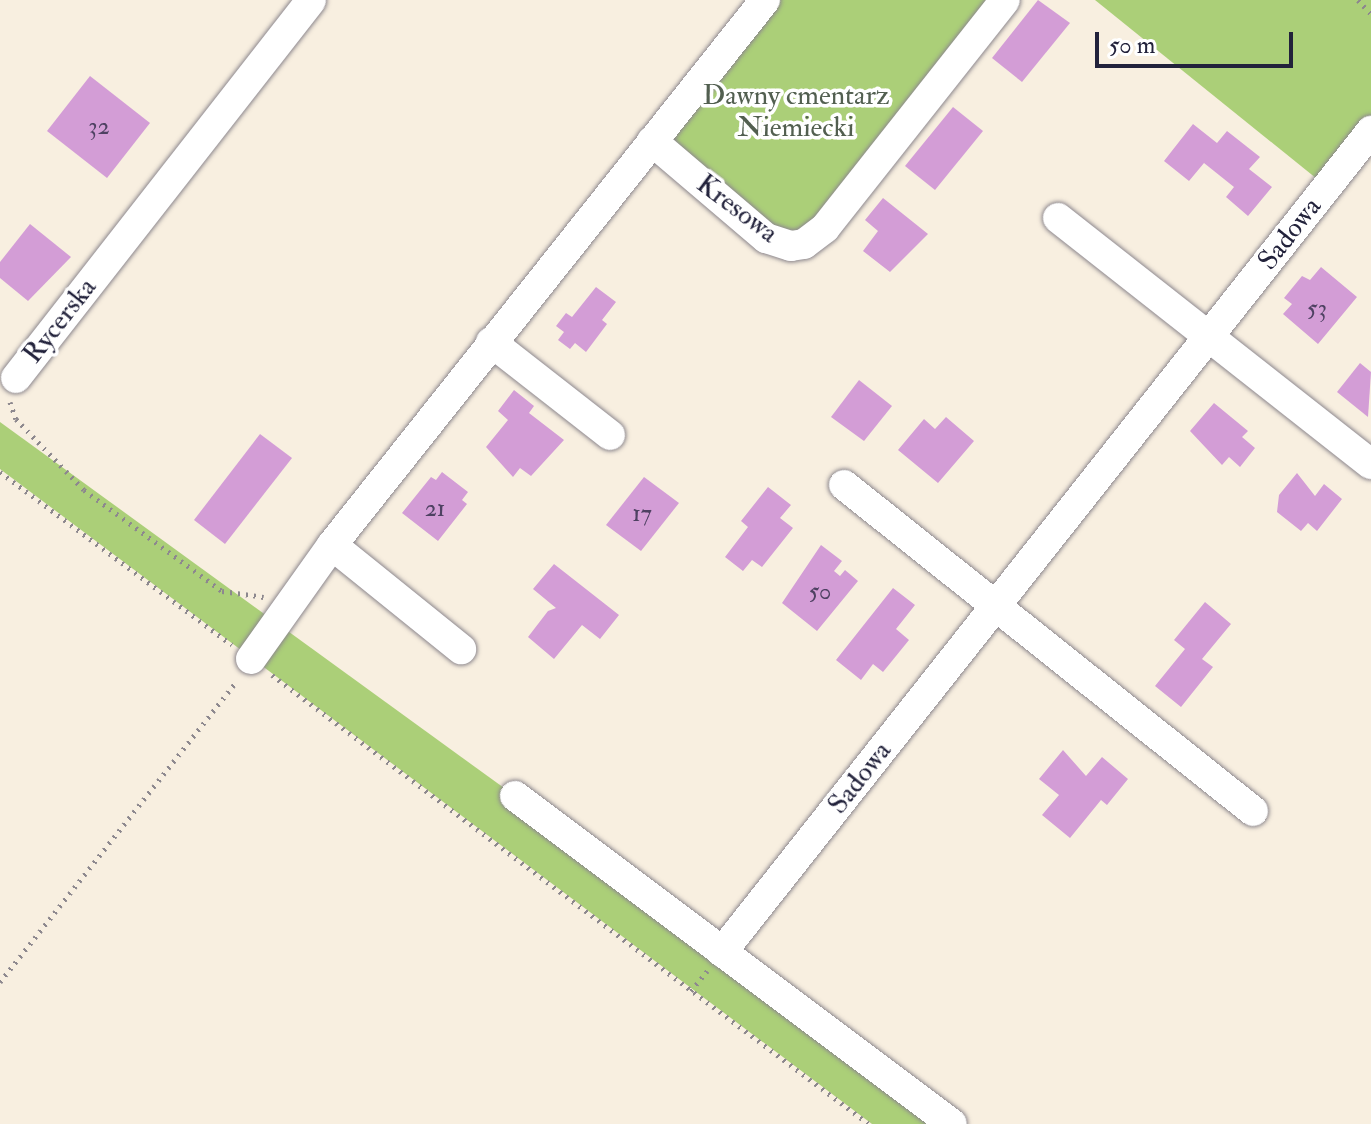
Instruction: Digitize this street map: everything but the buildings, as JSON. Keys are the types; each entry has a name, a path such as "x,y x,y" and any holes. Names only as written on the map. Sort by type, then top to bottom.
{"street":[{"name":"Rycerska","path":"16,378 311,0"},
{"path":"244,669 332,545 765,0"},
{"name":"Kresowa","path":"652,141 766,238 791,246 804,244 825,228 1005,0"},
{"name":"Sadowa","path":"722,952 1371,131"},
{"path":"1058,218 1371,464"},
{"path":"491,342 610,435"},
{"path":"844,485 1253,811"},
{"path":"332,545 461,649"},
{"path":"515,796 952,1124"}],"path":[{"path":"1358,0 1371,14"},
{"name":"Rycerska","path":"16,378 10,398 16,419 84,490 222,591 293,600"},
{"path":"0,472 244,669 869,1124"},
{"path":"0,982 244,669"}],"green space":[{"name":"Dawny cmentarz Niemiecki","path":"765,0 1005,0 791,246 652,141"},
{"path":"1095,0 1371,0 1371,131 1327,187"},
{"path":"0,422 515,796 952,1124 872,1124 0,469"}]}
